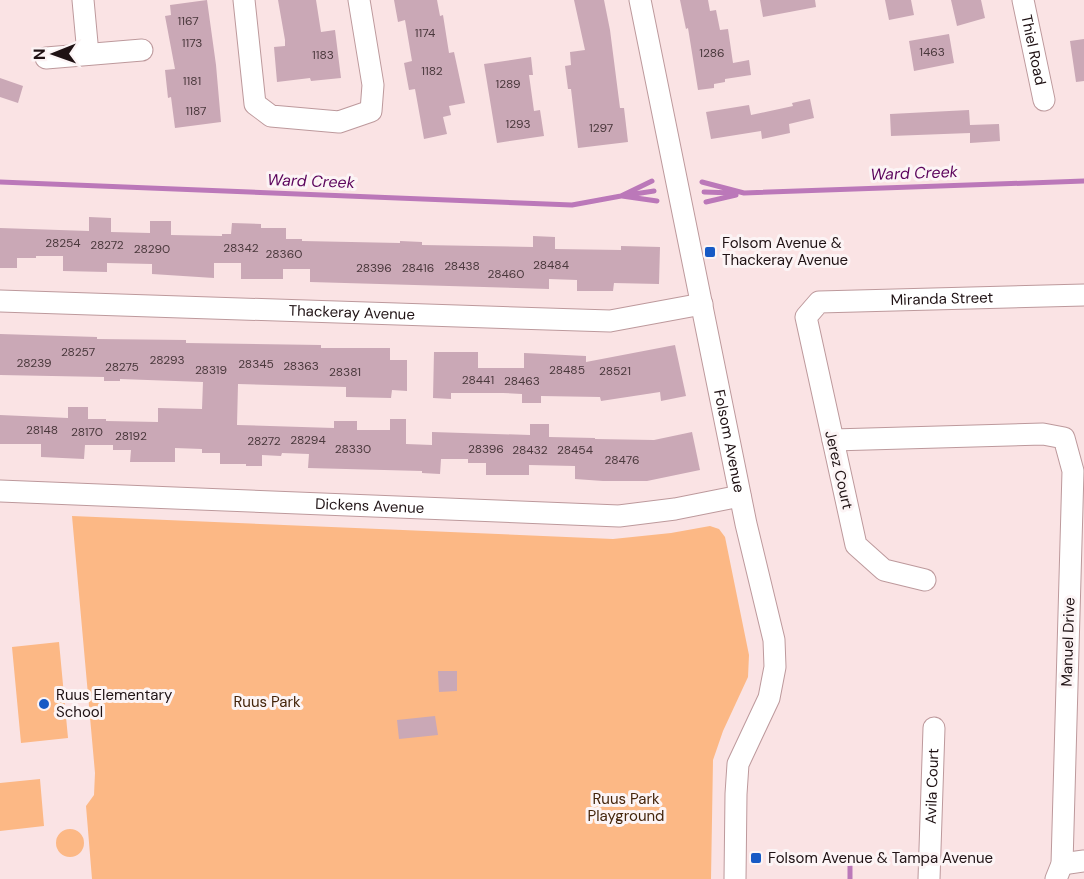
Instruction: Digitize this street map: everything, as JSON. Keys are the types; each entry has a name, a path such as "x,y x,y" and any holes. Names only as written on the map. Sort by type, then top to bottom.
{"street":[{"path":"83,0 88,54"},
{"path":"244,0 255,104 272,116 339,122 370,111 373,86 359,0"},
{"name":"Folsom Avenue","path":"640,0 740,496 774,640 775,667 768,698 738,764 735,879"},
{"name":"Thiel Road","path":"1023,0 1044,100"},
{"path":"46,58 142,50"},
{"name":"Miranda Street","path":"806,317 819,302 1084,295"},
{"name":"Thackeray Avenue","path":"0,301 610,321 702,304"},
{"name":"Jerez Court","path":"806,317 856,544 884,570 925,580"},
{"name":"Manuel Drive","path":"832,440 1042,434 1064,438 1073,471 1059,871"},
{"name":"Dickens Avenue","path":"0,491 619,516 675,509 740,496"},
{"name":"Avila Court","path":"930,879 933,728"},
{"path":"1059,871 1084,861"}],"green space":[{"name":"Ruus Park","path":"72,516 613,539 710,526 719,529 725,537 749,655 748,677 723,731 713,760 711,879 92,879 86,806 94,795 95,773"},
{"path":"59,642 68,738 21,743 12,647"},
{"path":"40,779 44,826 0,831 0,783"},
{"path":"70,829 80,833 84,843 80,853 70,857 60,853 56,843 60,833"}],"building":[{"path":"207,0 221,122 175,128 171,97 168,98 165,70 175,69 165,16 171,15 170,5"},
{"path":"278,0 316,0 321,32 335,30 341,78 311,81 310,78 277,82 274,47 285,46"},
{"path":"394,0 437,0 440,16 443,15 449,53 454,52 465,103 449,106 451,115 443,117 447,134 424,139 415,89 409,90 404,63 412,61 405,20 398,22"},
{"path":"574,0 604,0 620,108 624,108 628,142 578,148 571,89 568,89 565,66 571,65 570,52 585,50"},
{"path":"680,0 708,0 710,11 716,10 720,30 728,29 733,63 749,60 751,75 725,79 725,82 714,84 714,88 698,90 688,28 686,29"},
{"path":"760,0 815,0 816,7 763,17"},
{"path":"885,0 911,0 914,15 889,20"},
{"path":"951,0 981,0 985,18 957,26"},
{"path":"949,34 954,63 914,71 909,41"},
{"path":"1084,39 1084,81 1076,82 1070,41"},
{"path":"531,57 533,75 529,75 534,111 540,110 544,136 497,143 484,64"},
{"path":"0,78 23,86 18,103 0,97"},
{"path":"810,99 814,118 789,124 790,133 762,139 761,131 711,139 706,112 749,105 751,115 793,106 792,103"},
{"path":"969,110 970,125 999,124 1000,141 970,143 970,133 891,136 890,114"},
{"path":"89,217 111,218 111,232 150,233 150,221 171,221 171,235 222,236 222,234 231,234 232,223 261,224 261,228 286,228 286,239 302,239 302,241 400,243 400,241 422,242 422,245 533,247 533,236 555,237 555,249 621,250 621,246 660,247 659,284 614,283 613,291 577,291 577,280 549,279 549,289 310,282 310,269 283,269 283,279 241,279 241,263 214,263 214,278 152,274 152,264 107,263 107,272 63,271 63,256 17,258 17,268 0,268 0,228 89,231"},
{"path":"0,334 97,337 97,339 186,340 186,343 321,345 321,348 390,348 390,360 407,360 407,391 392,390 391,398 346,397 346,387 238,384 237,425 334,428 334,421 357,421 357,430 390,430 390,419 406,419 406,444 432,445 432,432 530,435 530,424 549,424 549,437 654,440 692,432 700,470 647,481 603,481 575,479 575,466 529,465 529,475 486,475 486,463 468,463 468,459 441,459 440,474 422,473 422,471 308,468 309,454 282,453 281,456 262,455 262,466 246,466 246,464 220,464 220,453 202,453 202,449 175,448 175,462 130,462 131,450 113,450 113,445 85,445 84,459 41,457 41,444 0,444 0,415 68,418 68,407 88,407 88,419 158,422 158,408 202,409 203,382 120,379 120,381 104,381 104,377 0,375"},
{"path":"675,345 686,396 661,401 660,392 601,401 600,397 541,396 541,403 522,403 522,394 503,393 451,393 451,399 433,398 434,352 478,352 478,368 524,368 524,353 586,356 586,362"},
{"path":"438,671 457,671 457,691 439,692"},
{"path":"435,716 438,735 399,739 397,720"}],"waterway":[{"name":"Ward Creek","path":"0,182 572,205 621,196 652,181"},
{"name":"Ward Creek","path":"702,182 744,193 1084,181"},
{"name":"Ward Creek","path":"628,195 654,191"},
{"name":"Ward Creek","path":"704,192 733,193"},
{"name":"Ward Creek","path":"706,202 736,195"},
{"name":"Ward Creek","path":"622,196 657,201"},
{"path":"850,857 850,879"}],"place":[{"name":"Folsom Avenue & Thackeray Avenue","path":"710,252"},
{"name":"Ruus Elementary School","path":"44,704"},
{"name":"Folsom Avenue & Tampa Avenue","path":"756,858"}],"park label":[{"name":"Ruus Park Playground","path":"626,808"}]}
